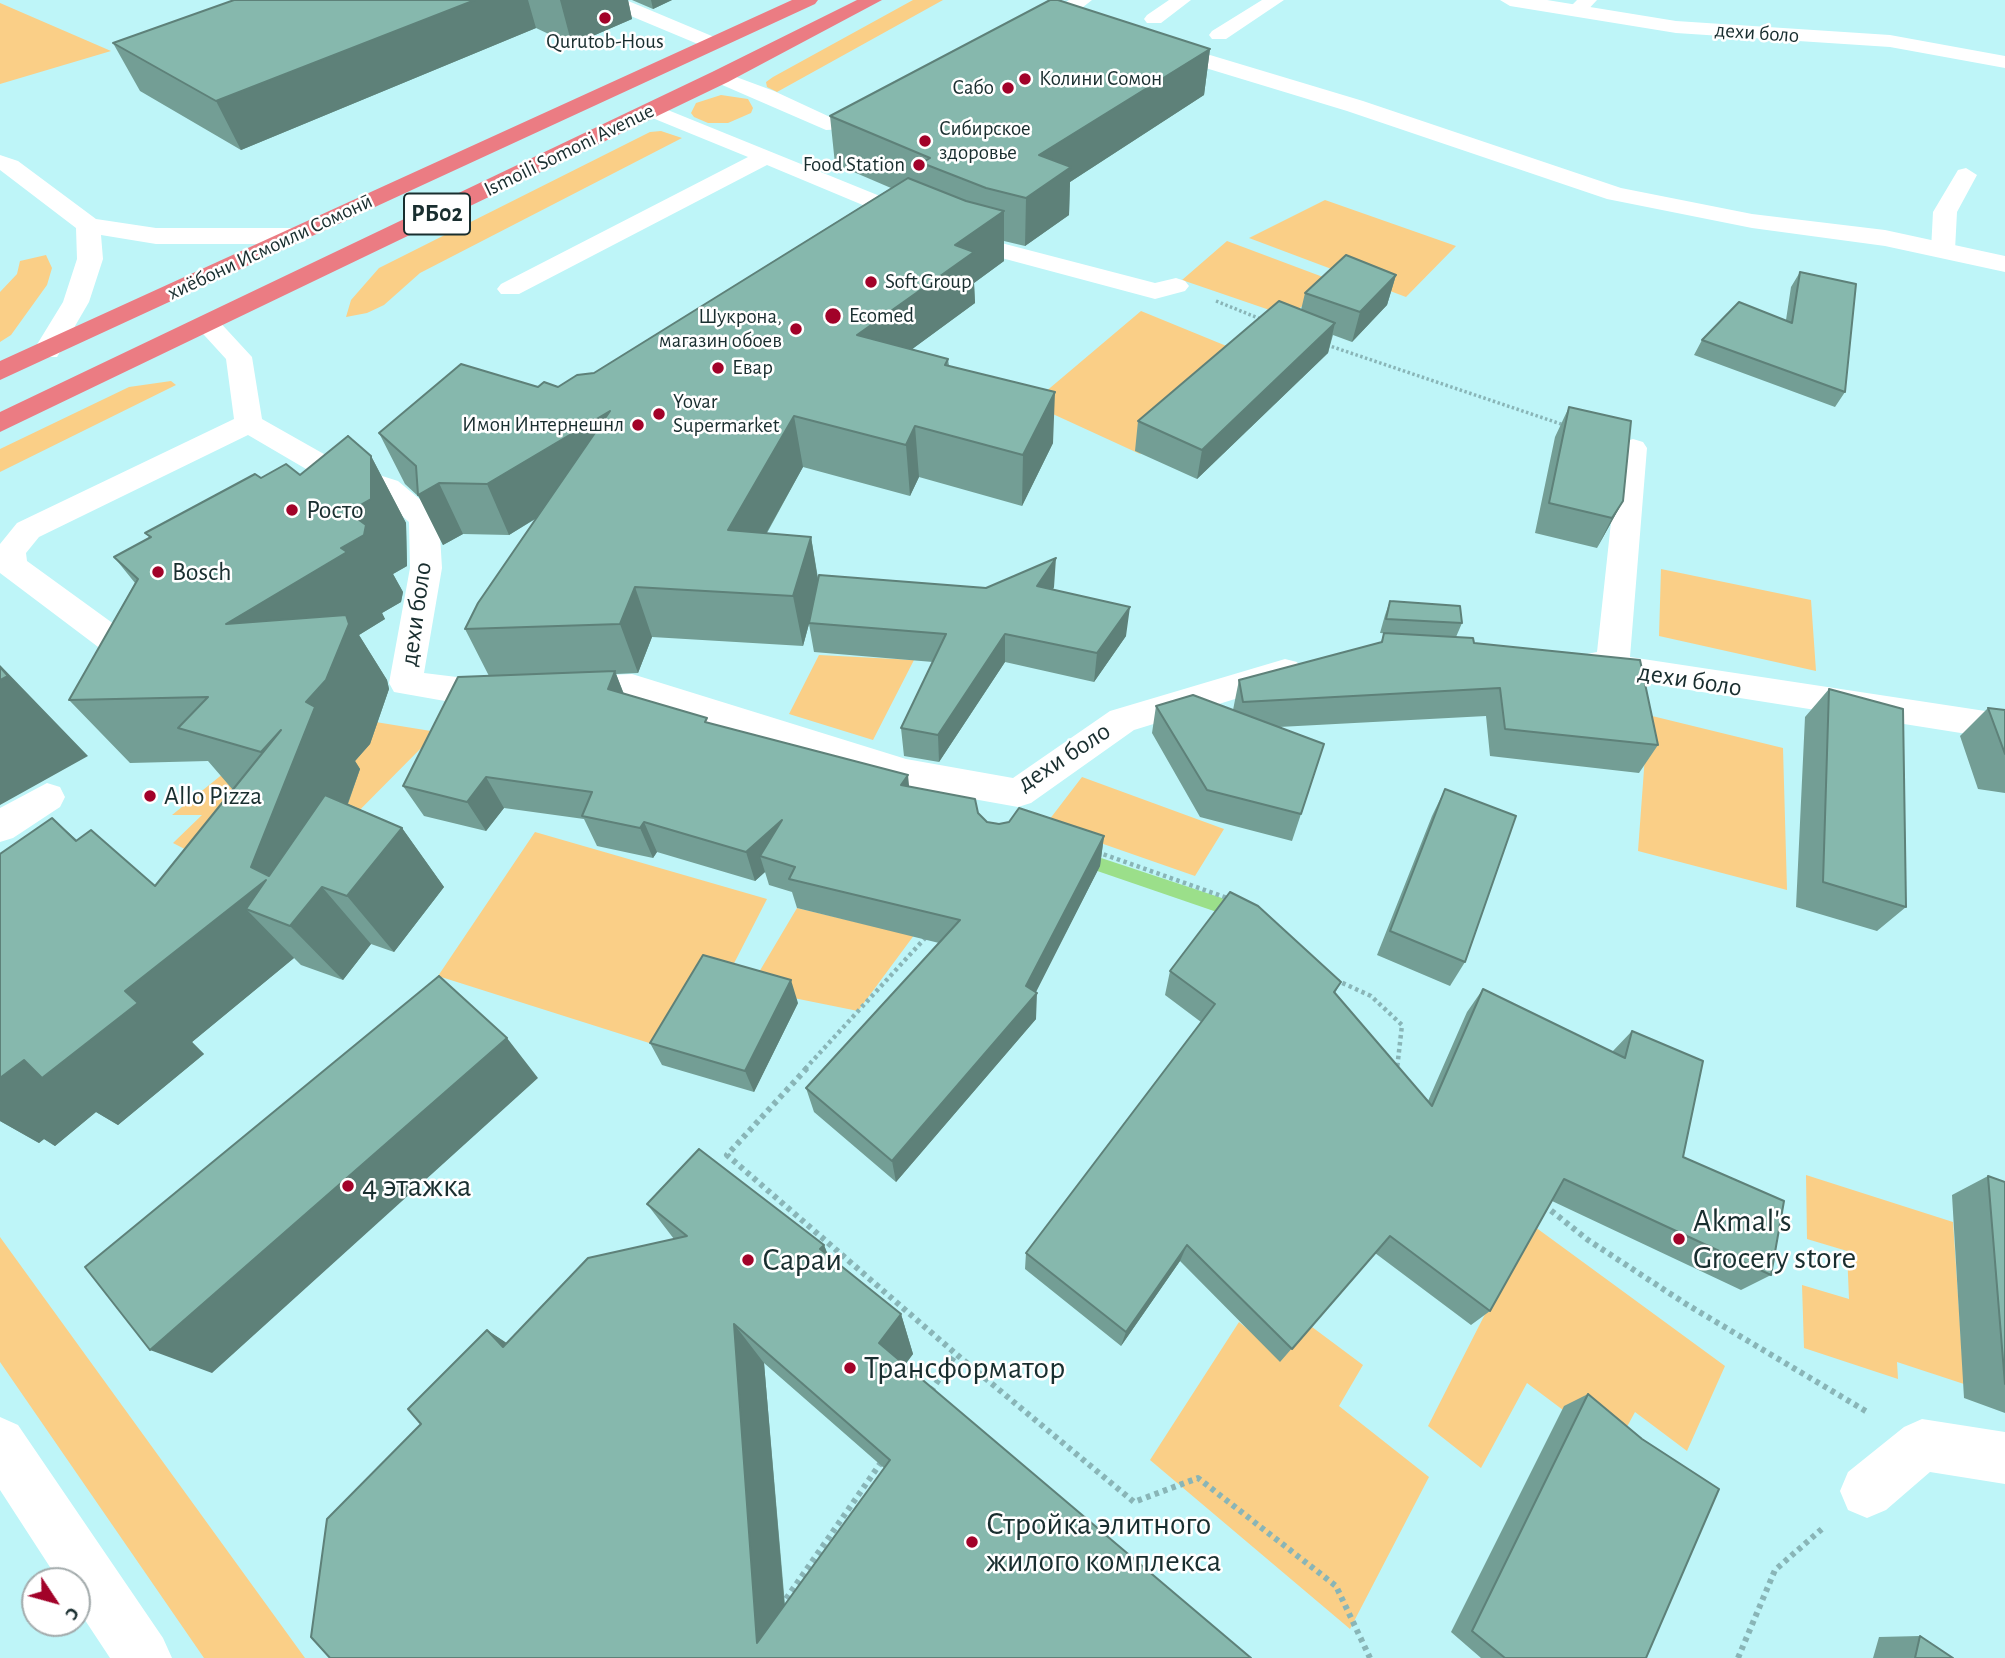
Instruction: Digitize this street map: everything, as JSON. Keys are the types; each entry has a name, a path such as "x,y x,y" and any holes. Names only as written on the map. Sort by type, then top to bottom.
{"highway":[{"name":"хиёбони Исмоили Сомонӣ","path":"0,372 808,0"},
{"name":"Ismoili Somoni Avenue","path":"0,424 653,110 872,0"}],"street":[{"path":"609,0 712,43"},
{"path":"1035,32 1082,0"},
{"name":"дехи боло","path":"1510,0 1580,4 1676,27 1890,41 2005,62"},
{"path":"1676,27 1694,9"},
{"path":"1035,32 1073,38"},
{"path":"1138,49 1202,60 1304,90 1616,194 1752,220 1885,238 2005,264"},
{"path":"0,162 10,166 89,225 156,236 296,236"},
{"path":"47,351 76,302 90,259 89,225"},
{"path":"0,1443 143,1658"},
{"path":"1867,1491 1922,1445 2005,1458"}],"lane":[{"path":"1154,19 1182,0"},
{"path":"1219,35 1275,0"},
{"path":"1011,44 1035,32"},
{"path":"720,77 767,95 826,124 855,123 891,105"},
{"path":"653,110 701,127 764,158 977,244 1155,291 1176,286"},
{"path":"510,289 764,158"},
{"path":"1943,250 1945,212 1966,175"},
{"path":"884,232 907,217"},
{"path":"156,672 11,565 11,551 28,530 249,423 239,357 207,324"},
{"name":"дехи боло","path":"249,423 328,469 388,488 424,519 426,568 406,683 480,694 632,687 906,773 1018,793 1122,720 1314,662"},
{"path":"1613,667 1614,624 1633,448"},
{"name":"дехи боло","path":"1566,659 2005,727"},
{"path":"0,827 47,797"}],"path":[{"path":"1176,286 1264,320"},
{"path":"1326,345 1633,448"},
{"path":"1087,849 1239,903"},
{"path":"932,930 727,1155 956,1354 1134,1502 1198,1478 1336,1586 1370,1658"},
{"path":"1323,974 1371,996 1402,1025 1397,1075"},
{"path":"1537,1199 1588,1240 1686,1304 1922,1445"},
{"path":"925,1399 956,1354"},
{"path":"777,1613 886,1455"},
{"path":"1738,1658 1775,1570 1867,1491"}],"shaded area":[{"path":"913,0 943,0 777,92 767,87 766,82 773,77"},
{"path":"0,3 111,51 0,84"},
{"path":"721,95 748,99 753,108 751,113 728,123 708,123 691,113 696,103"},
{"path":"661,131 682,138 420,273 384,305 367,313 346,317 351,300 379,268 650,132"},
{"path":"1325,200 1456,246 1406,297 1249,238"},
{"path":"1227,241 1331,280 1290,317 1182,280"},
{"path":"46,255 52,268 47,285 11,335 0,342 0,292 17,274 20,261"},
{"path":"1141,311 1246,354 1140,454 1031,404"},
{"path":"171,381 176,385 0,472 0,449 129,387"},
{"path":"1661,569 1811,600 1816,671 1659,636"},
{"path":"819,655 914,660 873,740 789,714"},
{"path":"302,710 437,732 333,837 247,881 173,843 202,815 172,815"},
{"path":"1648,715 1783,748 1787,890 1638,851"},
{"path":"1082,777 1224,829 1195,876 1046,824"},
{"path":"535,832 767,899 687,1055 438,976"},
{"path":"797,908 881,928 926,919 858,1011 749,989"},
{"path":"1806,1175 1953,1222 1964,1384 1897,1362 1898,1379 1804,1348 1802,1285 1849,1299 1847,1251 1807,1239"},
{"path":"1531,1224 1725,1366 1687,1451 1635,1412 1615,1449 1527,1383 1481,1468 1428,1426"},
{"path":"0,1237 305,1658 204,1658 0,1362"},
{"path":"1239,1322 1275,1351 1312,1327 1363,1365 1339,1406 1429,1477 1350,1629 1150,1460"}],"building":[{"path":"234,0 475,0 216,101 113,43"},
{"path":"1050,0 1058,0 1210,49 1039,155 1071,167 1026,198 986,188 922,163 930,158 830,116"},
{"path":"908,178 966,201 1004,211 955,245 974,252 857,335 948,359 945,365 1055,392 1023,455 915,426 906,445 794,416 728,530 811,537 793,596 635,587 620,624 465,629 478,603 610,411 487,484 439,483 418,495 416,466 379,433 461,364 538,387 544,382 558,387 577,375 594,373"},
{"path":"1346,255 1396,275 1360,312 1305,293"},
{"path":"1800,272 1856,284 1845,392 1702,340 1739,302 1792,323"},
{"path":"1279,301 1335,323 1202,450 1138,421"},
{"path":"1569,407 1631,421 1623,501 1612,518 1549,503"},
{"path":"348,436 371,456 371,499 348,512 366,525 364,535 341,548 347,552 226,624 346,615 349,624 326,680 306,702 315,707 251,867 269,876 325,795 402,828 347,896 322,887 290,926 246,909 266,880 125,991 138,1003 42,1078 24,1060 0,1078 0,854 52,818 76,841 91,830 155,886 281,730 261,752 178,728 208,697 69,700 138,579 114,557 151,537 145,533 255,474 261,478 286,464 300,475"},
{"path":"1056,558 1037,586 1130,607 1097,653 1005,634 938,735 901,728 946,634 809,623 819,575 986,588"},
{"path":"1390,601 1460,606 1462,623 1386,619"},
{"path":"1384,633 1473,638 1474,643 1640,660 1658,745 1505,729 1500,688 1243,702 1239,680 1382,642"},
{"path":"0,667 8,676 0,680"},
{"path":"615,671 608,689 707,718 705,722 908,775 901,785 975,799 978,813 987,822 1009,822 1019,808 1104,836 1026,986 1037,993 892,1161 806,1088 960,920 789,879 795,867 760,856 782,820 746,852 644,822 640,828 582,816 592,792 486,777 467,802 403,786 458,677"},
{"path":"1829,689 1903,709 1906,907 1823,882"},
{"path":"1193,695 1324,744 1301,814 1207,790 1156,706"},
{"path":"1988,708 2005,710 2005,754"},
{"path":"1445,789 1516,816 1465,962 1390,931"},
{"path":"1230,892 1258,906 1341,982 1334,992 1432,1106 1483,989 1625,1058 1632,1031 1703,1061 1683,1157 1784,1201 1771,1275 1564,1179 1490,1311 1390,1236 1292,1349 1187,1245 1126,1332 1026,1253 1215,1004 1170,971"},
{"path":"703,955 791,980 745,1071 650,1043"},
{"path":"439,976 507,1038 150,1350 85,1267"},
{"path":"699,1149 824,1245 820,1249 901,1314 879,1343 1251,1658 330,1658 311,1637 327,1519 421,1424 408,1409 487,1330 503,1347 588,1258 687,1236 647,1204","holes":["734,1324 890,1460 757,1643"]},
{"path":"1988,1176 2005,1182 2005,1384"},
{"path":"1588,1394 1642,1439 1719,1489 1646,1658 1505,1658 1472,1631"},
{"path":"1920,1636 1953,1658 1915,1658"}],"waterway":[{"path":"1080,858 1243,913"}],"place":[{"name":"Qurutob-Hous","path":"605,18"},
{"name":"Колини Сомон","path":"1025,79"},
{"name":"Сабо","path":"1008,88"},
{"name":"Сибирское здоровье","path":"925,141"},
{"name":"Food Station","path":"919,165"},
{"name":"Soft Group","path":"871,282"},
{"name":"Ecomed","path":"833,316"},
{"name":"Шукрона, магазин обоев","path":"796,329"},
{"name":"Евар","path":"718,368"},
{"name":"Yovar Supermarket","path":"659,414"},
{"name":"Имон Интернешнл","path":"638,425"},
{"name":"Росто","path":"292,510"},
{"name":"Bosch","path":"158,572"},
{"name":"Allo Pizza","path":"150,796"},
{"name":"4 этажка","path":"348,1186"},
{"name":"Akmal's Grocery store","path":"1679,1239"},
{"name":"Сараи","path":"748,1260"},
{"name":"Трансформатор","path":"850,1368"},
{"name":"Стройка элитного жилого комплекса","path":"972,1542"}]}
